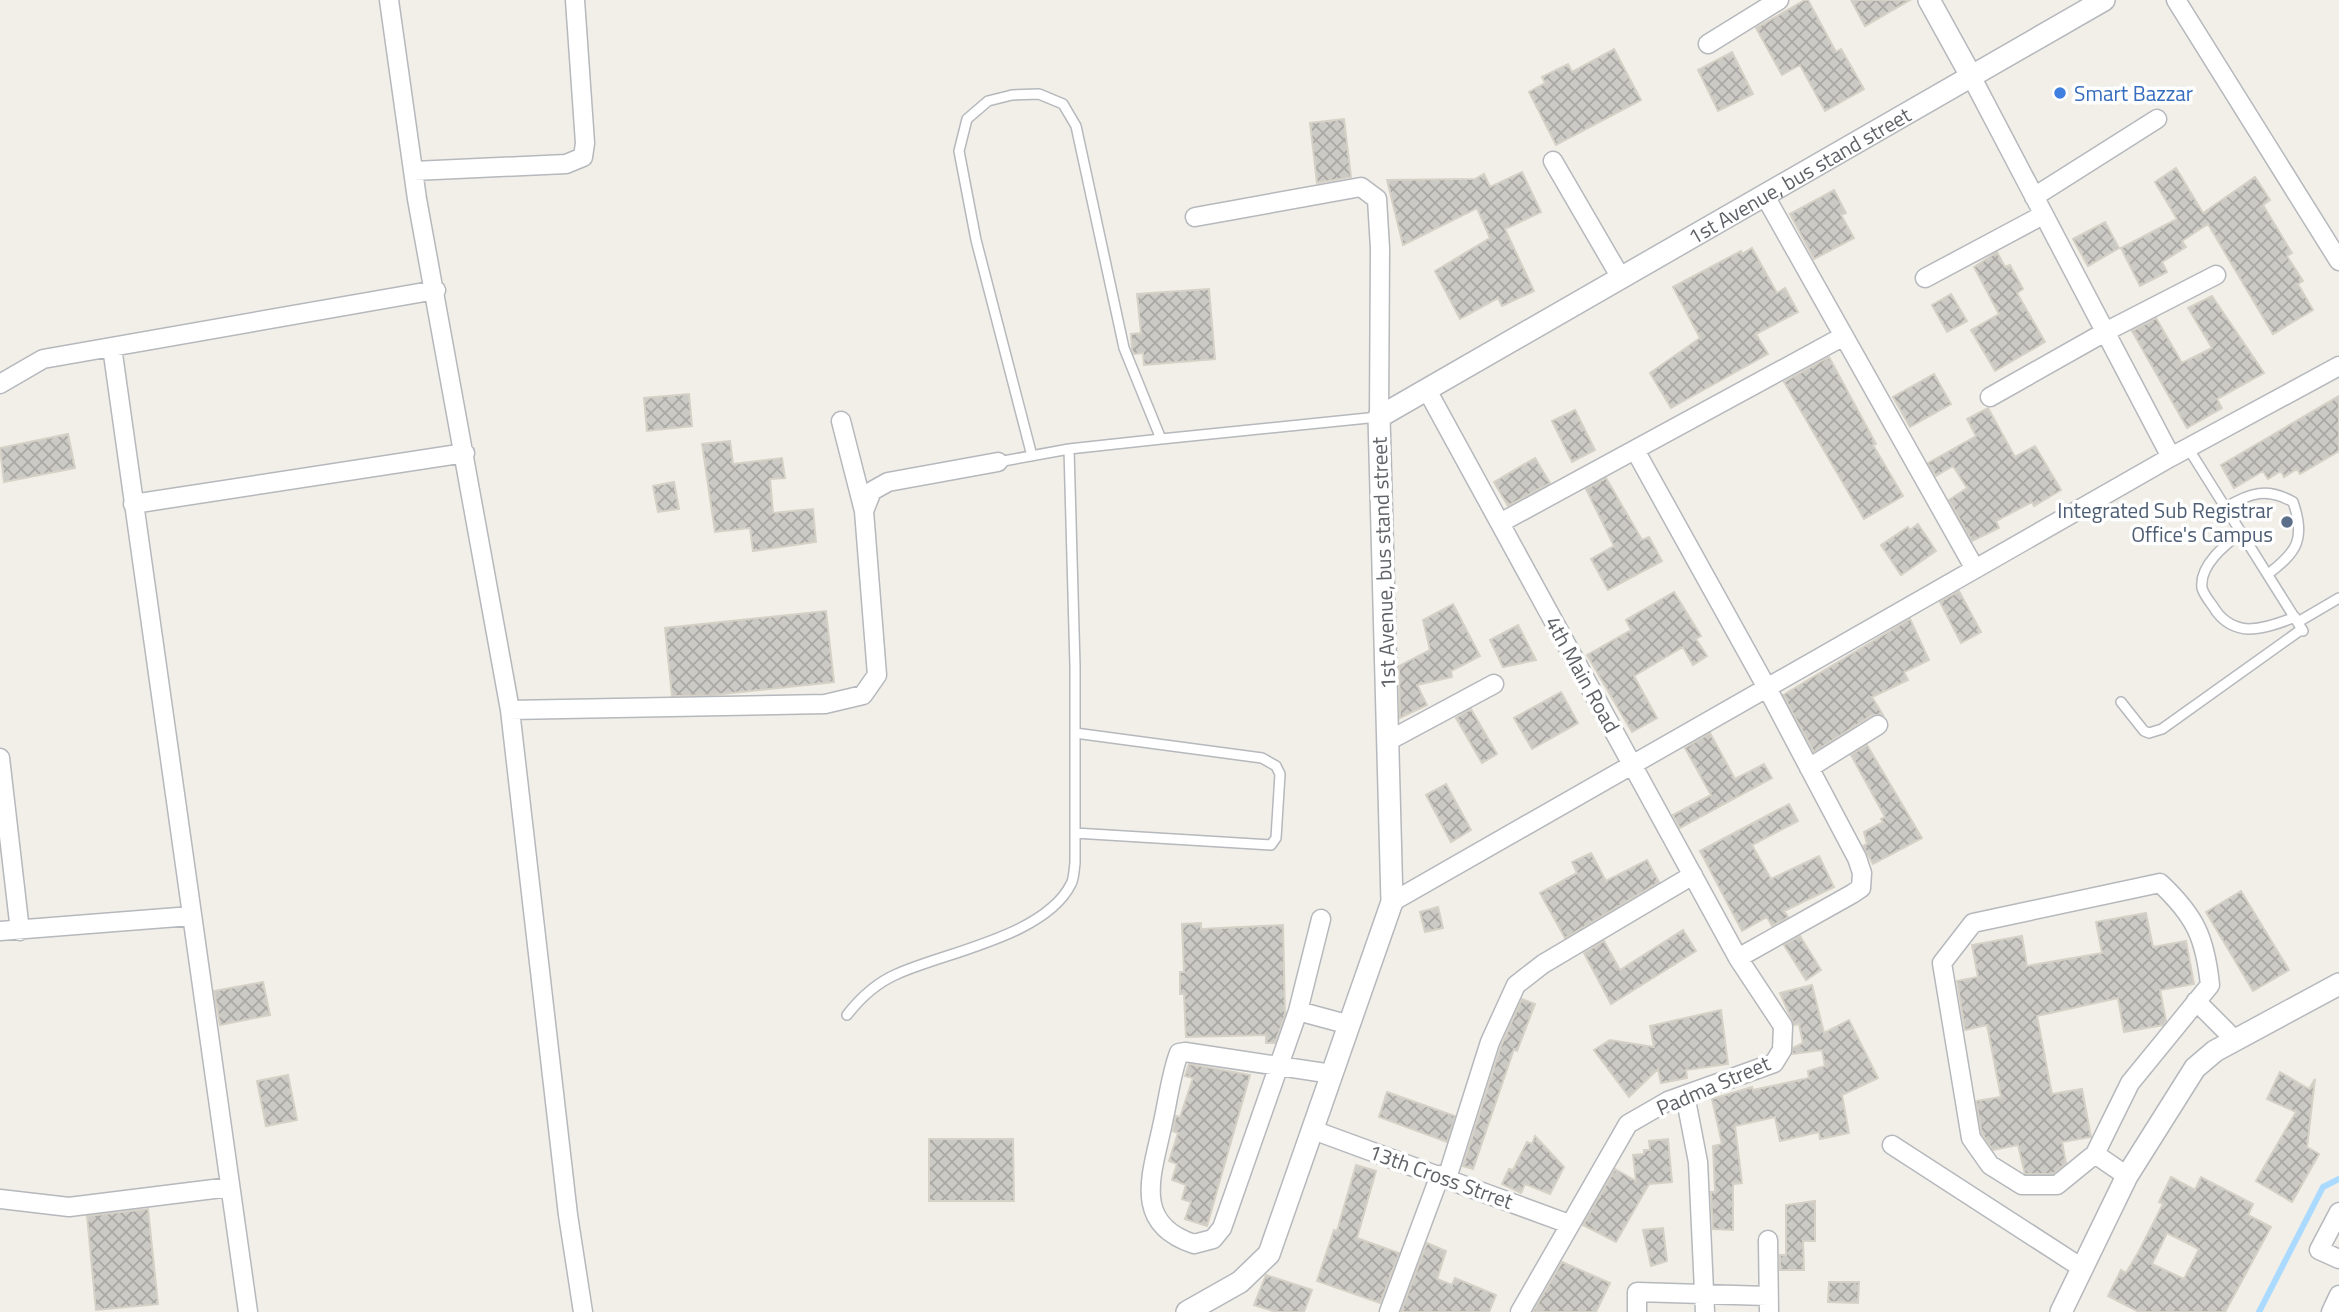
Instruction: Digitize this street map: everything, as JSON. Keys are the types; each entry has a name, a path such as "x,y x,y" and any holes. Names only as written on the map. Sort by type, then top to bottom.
{"street":[{"path":"389,0 414,171 510,710 568,1214 583,1312"},
{"path":"414,171 566,164 583,158 585,143 575,0"},
{"path":"1708,44 1779,0"},
{"path":"1928,0 1972,76 2171,457"},
{"name":"1st Avenue, bus stand street","path":"1187,1312 1240,1282 1269,1254 1392,902 1379,417 2104,0"},
{"path":"2176,0 2339,261"},
{"path":"2034,197 2157,119"},
{"path":"1553,161 1621,278"},
{"path":"1195,217 1361,187 1377,199 1380,248 1379,417"},
{"path":"1765,196 1975,569"},
{"path":"1925,278 2043,215"},
{"path":"1990,397 2105,332 2216,275"},
{"path":"0,384 43,359 436,290"},
{"path":"1500,523 1844,335"},
{"path":"111,347 248,1312"},
{"path":"1392,902 2171,457 2339,366"},
{"name":"4th Main Road","path":"1427,390 1738,958"},
{"path":"510,710 825,704 863,695 877,675 864,511 841,421"},
{"path":"1635,450 1767,688 1857,858 1862,873 1861,888 1738,958"},
{"path":"133,504 465,453"},
{"path":"864,511 872,491 888,482 998,462"},
{"path":"1388,741 1494,684"},
{"path":"1809,768 1878,725"},
{"path":"0,758 20,931"},
{"path":"1389,1312 1444,1177 1490,1042 1516,985 1543,964 1693,875"},
{"path":"2160,883 2188,909 2207,953 2210,985 2130,1083 2095,1154 2057,1185 2022,1185 1990,1165 1971,1138 1941,963 1973,923 2160,883"},
{"path":"0,931 191,916"},
{"path":"1321,919 1298,1011 1281,1065 1222,1228 1213,1239 1194,1244 1179,1239 1165,1229 1156,1217 1149,1189 1180,1053 1281,1065 1332,1074"},
{"name":"Padma Street","path":"1520,1312 1628,1124 1685,1095 1774,1063 1782,1049 1783,1026 1738,958"},
{"path":"2061,1312 2127,1177 2195,1068 2235,1040 2339,984"},
{"path":"2196,1001 2235,1040"},
{"path":"1298,1011 1350,1025"},
{"path":"1685,1095 1698,1162 1704,1303"},
{"name":"13th Cross Strret","path":"1312,1130 1569,1224"},
{"path":"1892,1145 2082,1268"},
{"path":"2095,1154 2127,1177"},
{"path":"0,1199 69,1207 230,1187"},
{"path":"2339,1212 2319,1250 2339,1259"},
{"path":"1637,1312 1637,1292 1704,1303 1768,1304 1768,1240"},
{"path":"2331,1312 2339,1295"}],"lane":[{"path":"1032,456 976,240 959,151 967,119 988,101 1012,94 1039,94 1063,104 1076,127 1124,348 1161,439"},
{"path":"998,462 1069,449 1379,417"},
{"path":"2188,448 2300,625"},
{"path":"847,1015 865,993 895,974 989,940 1051,910 1072,884 1075,733 1069,449"},
{"path":"2226,507 2252,493 2262,492 2293,502 2299,528 2295,550 2268,574"},
{"path":"2242,532 2215,557 2204,574 2203,591 2223,621 2234,626 2247,629 2300,625"},
{"path":"2121,702 2144,731 2156,732 2339,598"},
{"path":"1075,733 1262,758 1276,766 1280,774 1276,838 1271,845 1075,833"}],"building":[{"path":"1808,0 1836,52 1841,49 1864,89 1825,111 1800,65 1782,75 1756,28"},
{"path":"1851,0 1910,0 1865,26"},
{"path":"1614,49 1641,100 1556,145 1529,92 1545,83 1542,77 1568,64 1572,72"},
{"path":"1732,52 1753,94 1718,111 1698,70"},
{"path":"1344,119 1351,177 1317,183 1310,123"},
{"path":"2176,168 2203,213 2255,177 2270,200 2263,205 2292,253 2287,256 2303,281 2298,284 2313,310 2273,334 2208,224 2182,241 2186,247 2162,262 2167,272 2140,286 2121,248 2177,219 2155,182"},
{"path":"1522,172 1541,212 1505,229 1534,291 1502,306 1498,298 1460,319 1435,271 1490,238 1477,208 1403,245 1387,180 1475,179 1484,174 1490,187"},
{"path":"1834,190 1846,213 1841,215 1854,238 1814,259 1790,214"},
{"path":"2105,222 2119,248 2088,266 2073,239"},
{"path":"1752,248 1777,293 1785,288 1798,312 1756,334 1768,354 1671,408 1650,373 1700,338 1673,287 1741,251 1742,254"},
{"path":"1997,252 2005,267 2010,265 2023,289 2017,293 2045,342 1995,371 1971,330 1999,314 1974,267"},
{"path":"1209,289 1215,359 1144,365 1143,353 1134,354 1132,350 1131,334 1141,333 1137,294"},
{"path":"1951,294 1967,321 1947,332 1932,305"},
{"path":"2212,296 2264,373 2217,399 2222,408 2187,428 2132,331 2156,318 2182,363 2212,348 2188,308"},
{"path":"1829,357 1876,444 1873,445 1903,496 1864,519 1784,382"},
{"path":"1934,374 1951,404 1910,427 1893,397"},
{"path":"689,394 692,426 647,431 644,398"},
{"path":"2339,396 2339,451 2300,474 2297,469 2284,477 2281,471 2268,479 2263,471 2234,488 2221,465"},
{"path":"1988,408 2015,457 2035,446 2061,490 2034,506 2032,502 1996,521 1999,528 1972,541 1949,500 1967,488 1953,466 1936,476 1928,463 1976,436 1967,419"},
{"path":"1575,410 1595,450 1572,462 1552,421"},
{"path":"68,434 75,468 4,482 0,448"},
{"path":"730,441 733,464 782,458 785,478 770,479 773,513 813,509 816,542 753,551 750,528 715,532 702,444"},
{"path":"1535,458 1550,483 1508,506 1494,482"},
{"path":"1606,478 1642,540 1649,537 1662,561 1608,590 1591,559 1614,546 1586,489"},
{"path":"674,482 679,509 658,512 653,486"},
{"path":"1918,524 1936,551 1901,575 1881,545 1908,527 1910,530"},
{"path":"1959,591 1981,632 1961,643 1940,602"},
{"path":"1674,592 1701,636 1696,639 1707,656 1693,665 1683,647 1634,676 1657,718 1632,732 1587,655 1631,630 1626,620"},
{"path":"1453,604 1480,656 1451,671 1452,677 1417,685 1427,705 1400,718 1399,666 1430,650 1423,620"},
{"path":"826,611 834,682 714,695 672,696 665,628"},
{"path":"1910,619 1929,660 1904,672 1908,680 1872,697 1883,715 1872,715 1814,752 1783,695"},
{"path":"1518,625 1536,660 1503,667 1490,640"},
{"path":"1561,692 1578,723 1532,749 1514,718"},
{"path":"1471,709 1497,754 1482,763 1456,718"},
{"path":"1710,733 1735,779 1764,764 1772,778 1680,828 1673,815 1711,795 1685,748"},
{"path":"1867,745 1922,838 1873,864 1863,846 1867,844 1864,832 1883,822 1881,819 1885,817 1851,755"},
{"path":"1446,784 1471,830 1451,842 1426,795"},
{"path":"1789,804 1798,821 1752,845 1771,879 1819,856 1834,887 1784,911 1788,917 1772,926 1767,917 1742,931 1700,851"},
{"path":"1591,853 1606,881 1647,860 1659,882 1565,938 1540,893 1577,873 1572,862"},
{"path":"2241,891 2289,970 2253,991 2206,912"},
{"path":"1438,907 1443,928 1425,932 1420,912"},
{"path":"2146,913 2153,947 2186,941 2194,984 2160,990 2166,1021 2163,1025 2124,1032 2118,998 2037,1016 2052,1094 2082,1089 2091,1137 2062,1142 2066,1163 2053,1174 2025,1174 2018,1145 1993,1150 1982,1134 1976,1101 2001,1097 1987,1025 1965,1030 1957,981 1978,977 1972,945 2022,936 2027,966 2102,953 2096,922"},
{"path":"1201,923 1201,929 1283,925 1285,1015 1275,1043 1266,1043 1266,1035 1186,1037 1184,994 1180,994 1180,972 1184,972 1182,924"},
{"path":"1683,930 1696,951 1611,1004 1584,953 1604,941 1620,970"},
{"path":"1800,936 1821,970 1806,980 1784,945"},
{"path":"263,982 270,1015 220,1025 214,991"},
{"path":"1812,985 1824,1033 1849,1020 1878,1078 1842,1095 1849,1133 1820,1139 1819,1132 1780,1141 1775,1117 1735,1126 1742,1183 1733,1184 1733,1230 1713,1229 1713,1146 1722,1144 1712,1099 1752,1087 1753,1090 1809,1078 1808,1071 1825,1066 1822,1050 1792,1054 1793,1048 1803,1043 1799,1024 1794,1025 1780,993"},
{"path":"1522,999 1535,1004 1517,1051 1514,1049 1473,1169 1463,1166 1501,1046"},
{"path":"1721,1010 1728,1064 1686,1070 1687,1078 1661,1083 1658,1069 1629,1097 1594,1050 1610,1040 1654,1047 1650,1026"},
{"path":"1189,1064 1250,1075 1207,1226 1185,1219 1191,1202 1182,1199 1186,1185 1172,1180 1177,1164 1169,1161 1178,1133 1173,1131 1176,1116 1180,1117 1193,1078 1185,1076"},
{"path":"2280,1072 2309,1089 2315,1079 2307,1147 2319,1154 2292,1202 2256,1181 2296,1112 2267,1099"},
{"path":"288,1075 297,1120 266,1126 257,1081"},
{"path":"1387,1092 1455,1116 1447,1142 1379,1117"},
{"path":"1535,1136 1564,1167 1550,1194 1525,1184 1521,1193 1502,1184 1509,1169 1513,1170 1527,1142 1532,1144"},
{"path":"929,1139 1013,1139 1014,1201 929,1201"},
{"path":"1668,1139 1672,1182 1649,1184 1616,1242 1583,1225 1615,1169 1636,1181 1633,1155 1644,1154 1644,1150 1650,1150 1649,1141"},
{"path":"1356,1165 1376,1171 1357,1238 1399,1253 1380,1303 1317,1281 1334,1230 1337,1231"},
{"path":"2171,1177 2195,1190 2201,1177 2253,1204 2248,1215 2271,1227 2225,1312 2139,1312 2108,1296 2121,1270 2126,1273 2139,1251 2163,1204 2159,1202","holes":["2167,1233 2199,1249 2184,1279 2152,1264"]},
{"path":"1815,1201 1815,1241 1803,1241 1804,1270 1780,1270 1780,1255 1786,1255 1786,1205"},
{"path":"148,1209 158,1304 96,1310 87,1216"},
{"path":"1663,1228 1667,1261 1651,1266 1643,1230"},
{"path":"1427,1243 1446,1251 1437,1279 1452,1285 1455,1278 1496,1295 1489,1312 1401,1312"},
{"path":"1562,1262 1610,1283 1596,1312 1533,1312"},
{"path":"1266,1275 1312,1290 1304,1312 1276,1312 1254,1305"},
{"path":"1829,1282 1859,1282 1858,1303 1828,1302"}],"waterway":[{"path":"2259,1312 2323,1187 2339,1179"}],"place":[{"name":"Smart Bazzar","path":"2060,93"},
{"name":"Integrated Sub Registrar Office's Campus","path":"2287,522"}]}
